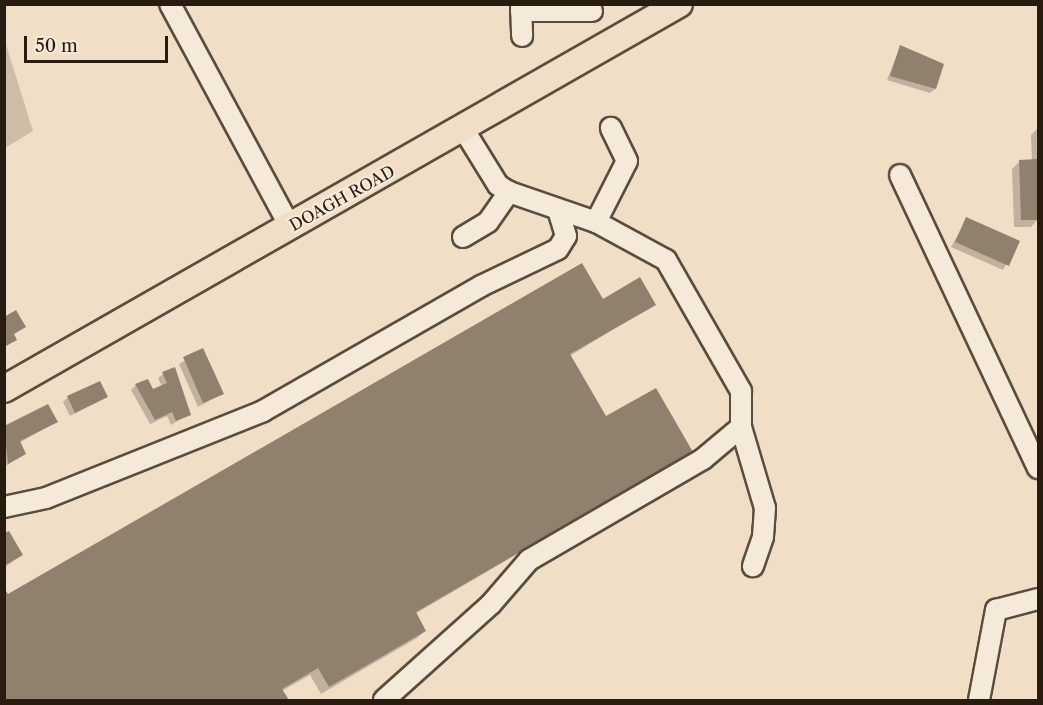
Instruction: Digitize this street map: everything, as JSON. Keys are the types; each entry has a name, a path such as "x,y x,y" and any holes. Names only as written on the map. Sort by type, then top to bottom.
{"main road":[{"name":"DOAGH ROAD","path":"4,389 464,130 678,4"}],"street":[{"path":"170,4 290,227"},
{"path":"522,36 521,8 592,11"},
{"path":"596,222 627,161 611,128"},
{"path":"464,130 486,168 509,192 596,222 666,260 741,391 741,427 765,508 763,537 753,566"},
{"path":"900,175 1038,468"},
{"path":"463,237 489,222 509,192"},
{"path":"4,507 46,498 263,411 481,286 558,249 566,236 558,210"},
{"path":"384,700 491,604 529,560 703,459 741,427"},
{"path":"979,700 996,610 1038,599"}],"shaded area":[{"path":"4,38 33,131 5,148 4,148"}],"building":[{"path":"900,45 944,64 936,89 890,76"},
{"path":"1038,159 1038,220 1021,220 1019,160"},
{"path":"966,217 1020,241 1009,266 955,242"},
{"path":"582,263 603,299 640,277 656,305 570,354 606,416 656,388 693,452 416,612 426,631 329,687 318,668 282,689 289,700 4,700 4,588 8,594"},
{"path":"16,310 26,327 14,334 17,340 4,347 4,317"},
{"path":"203,348 224,394 203,403 183,357"},
{"path":"175,367 191,415 176,421 172,412 155,420 135,384 148,379 153,389 167,383 162,372"},
{"path":"100,381 108,397 75,413 67,396"},
{"path":"48,404 58,422 20,441 26,454 8,464 4,426"},
{"path":"9,531 23,555 4,566 4,533"}]}
